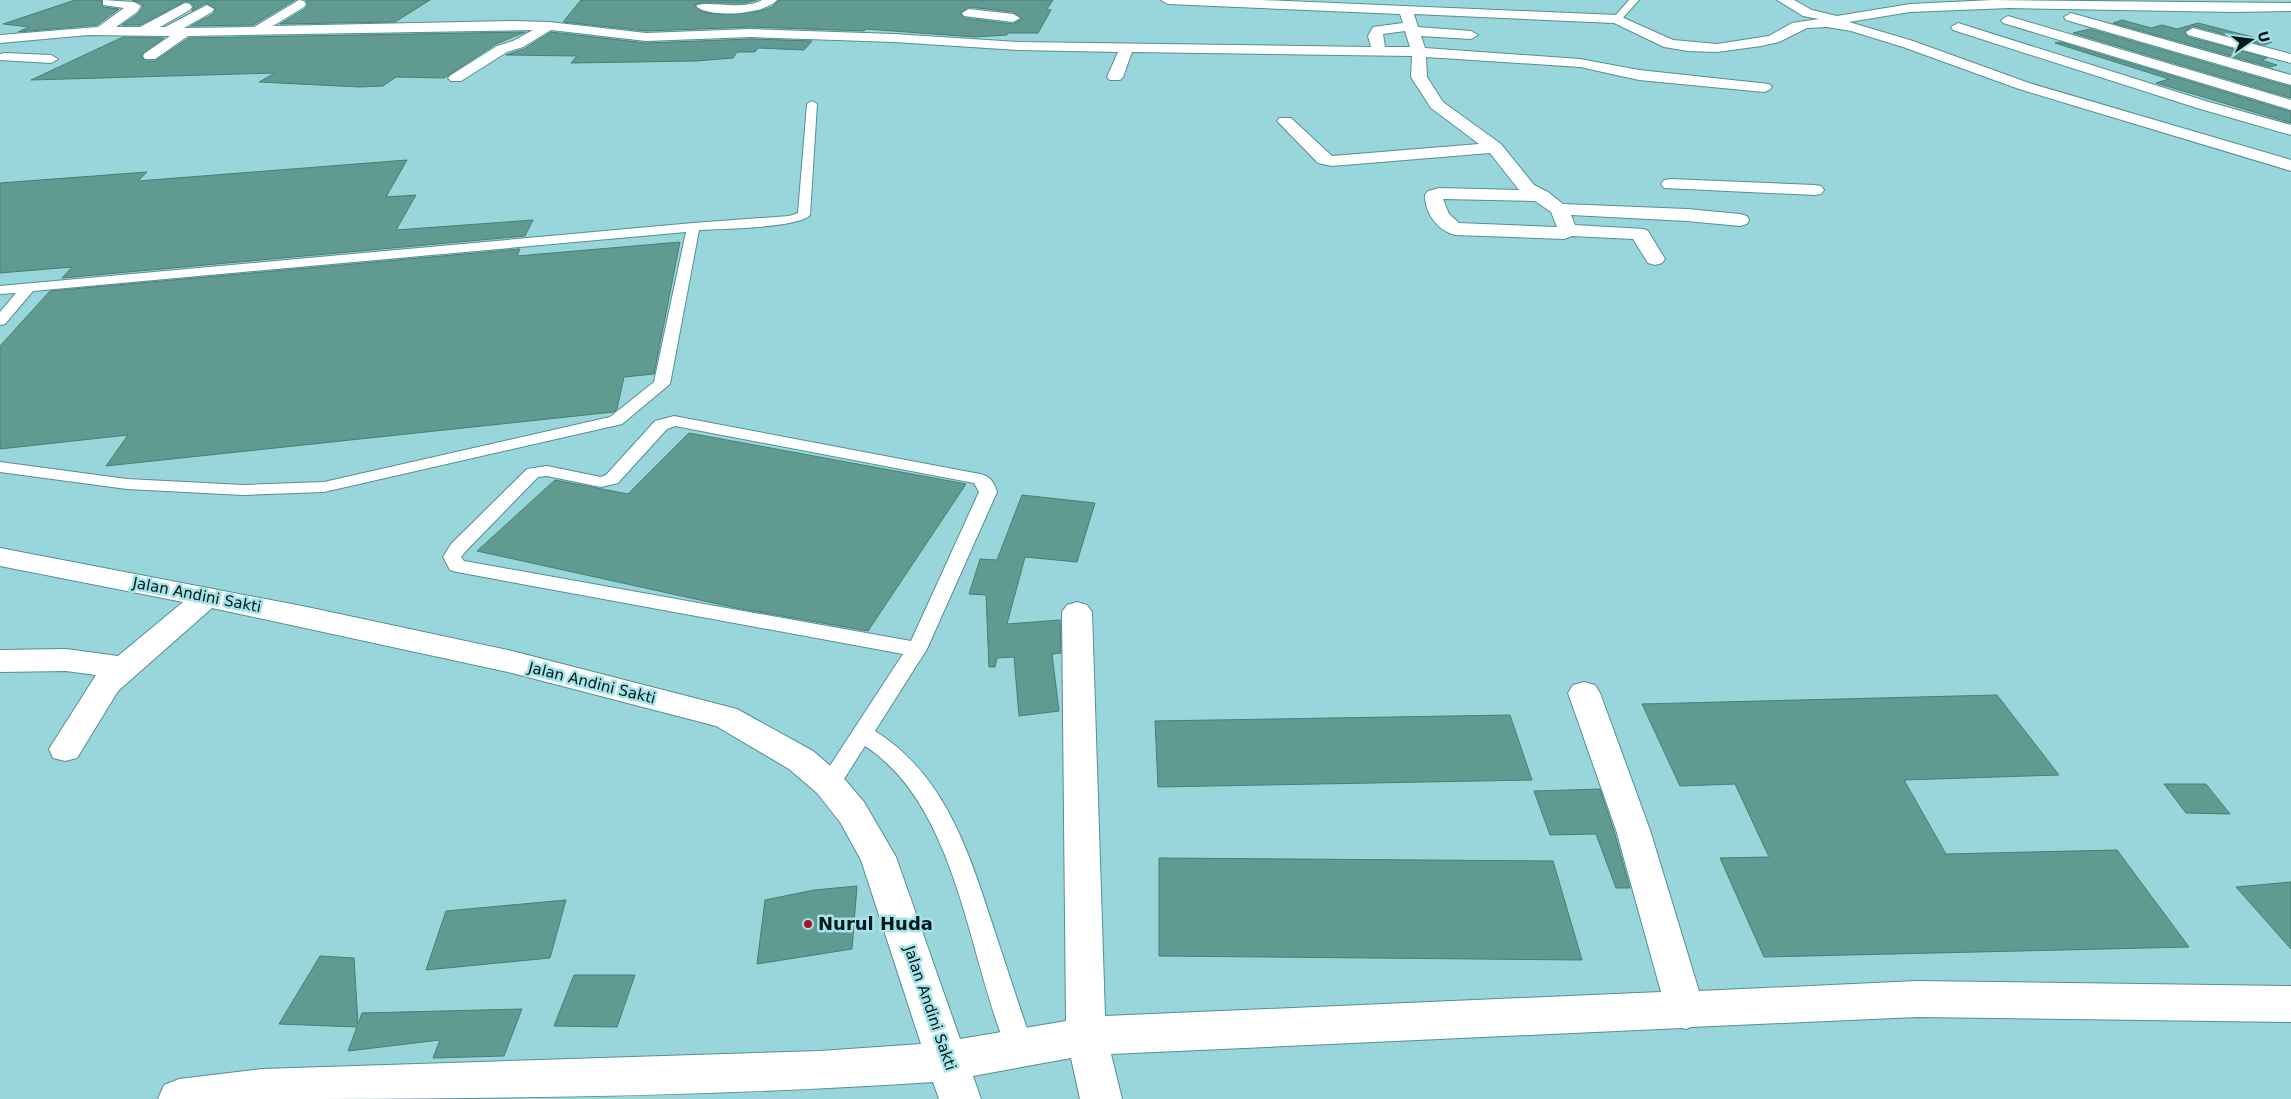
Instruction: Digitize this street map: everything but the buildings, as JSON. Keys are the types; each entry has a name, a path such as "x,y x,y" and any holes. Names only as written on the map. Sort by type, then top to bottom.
{"street":[{"path":"101,31 134,6 108,2 110,0"},
{"path":"703,6 757,8 766,5 770,0"},
{"path":"969,13 980,0"},
{"path":"1168,0 1296,3 1471,35"},
{"path":"1784,0 1808,13 1875,33 2024,86 2291,166"},
{"path":"1925,0 1941,8"},
{"path":"1227,1 1232,9 1234,18"},
{"path":"1379,51 1375,36 1378,30 1410,23 1617,19 1670,44 1717,48 1774,39 1797,26 1910,8 1941,8 2004,2 2234,8 2291,6"},
{"path":"255,32 300,4"},
{"path":"1857,4 1874,13"},
{"path":"142,32 185,8"},
{"path":"165,32 207,9"},
{"path":"953,12 1013,18"},
{"path":"2071,17 2291,81"},
{"path":"2008,20 2291,105"},
{"path":"686,36 701,21"},
{"path":"1410,23 1419,52 1419,77 1437,105 1495,148 1528,189 1542,196 1559,209 1568,230"},
{"path":"433,40 454,26"},
{"path":"0,40 101,31 255,32 454,26 549,26 606,34 646,37 764,33 1018,46 1419,52 1558,60 1639,76 1764,87"},
{"path":"456,78 502,49 518,44 549,26"},
{"path":"1958,27 2203,105 2291,130"},
{"path":"2181,29 2291,59"},
{"path":"150,56 185,32"},
{"path":"2,57 60,34"},
{"path":"1115,77 1127,47"},
{"path":"2,57 51,59"},
{"path":"2159,126 2203,105 2250,94 2291,81"},
{"path":"1286,121 1324,159 1332,161 1495,148"},
{"path":"1686,215 1666,178 1815,190"},
{"path":"1542,196 1439,193 1434,195 1434,199 1446,225 1455,229 1564,233 1568,230 1637,233 1641,235 1655,259"},
{"path":"1559,209 1686,215 1740,220"},
{"name":"Jalan Andini Sakti","path":"0,557 307,617 512,662 726,717 801,760 829,784 852,812 878,857 960,1099"},
{"path":"65,749 103,689 123,668 207,597"},
{"path":"1077,612 1086,1036 1102,1099"},
{"path":"0,661 66,660 123,668"},
{"path":"1584,693 1633,830 1686,1011"},
{"path":"179,1099 263,1089 820,1071 948,1061 1086,1036 1686,1011 1917,999 2291,1004"}],"lane":[{"path":"1617,19 1634,0"},
{"path":"0,290 693,227 792,220 804,215 812,104"},
{"path":"0,467 127,484 243,490 324,487 616,421 662,384 693,227"},
{"path":"0,321 28,288"},
{"path":"829,784 917,649 988,492 986,484 980,479 674,421 661,425 612,479 607,481 601,482 547,471 533,473 458,548 452,557 456,566 917,649"},
{"path":"862,732 877,740 895,754 933,803 964,874 1020,1048"}],"place":[{"name":"Nurul Huda","path":"808,924"}]}
